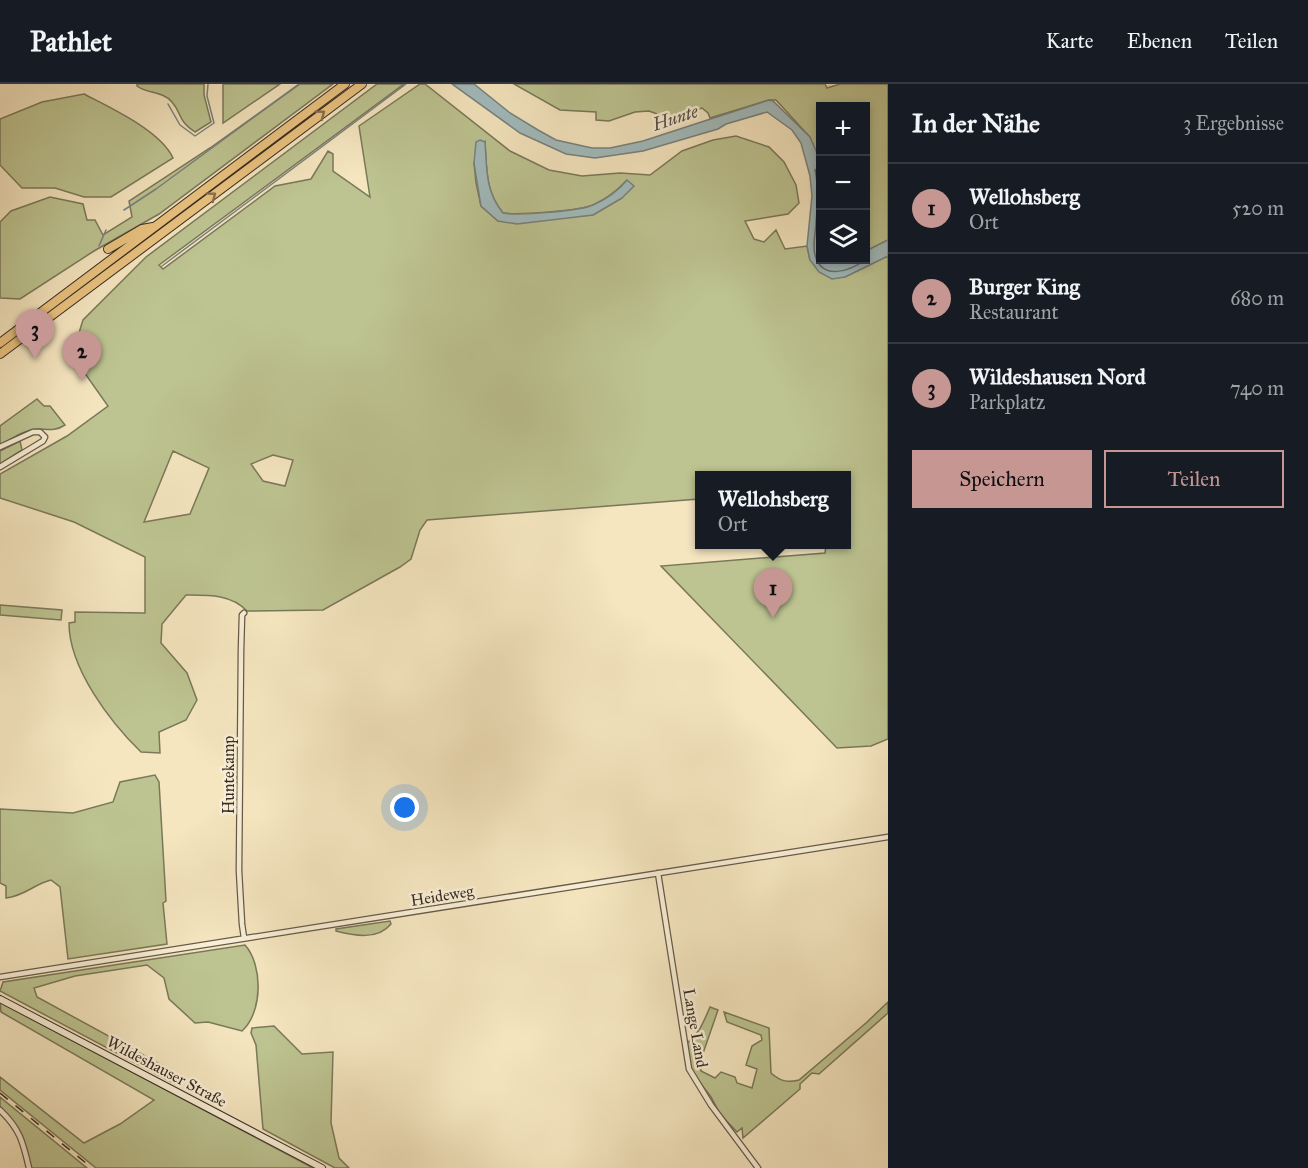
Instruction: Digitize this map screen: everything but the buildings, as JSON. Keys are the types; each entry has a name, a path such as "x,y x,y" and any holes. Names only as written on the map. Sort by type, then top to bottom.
{"highway":[{"path":"0,343 345,84"},
{"path":"0,354 362,84"},
{"path":"108,249 142,229 156,227"}],"main road":[{"name":"Wildeshauser Straße","path":"0,999 322,1168"}],"street":[{"path":"0,447 33,432 40,432 45,437 43,441 0,466"},
{"name":"Huntekamp","path":"244,613 242,615 241,651 239,871 244,938"},
{"name":"Heideweg","path":"0,977 888,837"},
{"name":"Lange Land","path":"658,873 689,1069 711,1105 758,1168"},
{"path":"0,1110 21,1135 29,1168"}],"green space":[{"path":"137,84 204,84 204,95 211,122 195,132 185,124 168,98 141,89"},
{"path":"223,84 280,84 223,123"},
{"path":"300,84 333,84 159,214 94,251 20,299 0,298 0,222 11,211 50,197 83,204 87,220 95,220 103,235 132,217 129,201 210,148"},
{"path":"377,84 404,84 159,265 163,269 275,186 311,179 328,151 333,154 333,171 370,197 359,126 420,84 425,84 510,151 549,170 582,176 620,173 650,175 682,151 713,140 736,136 769,147 784,162 796,185 799,203 788,214 745,221 754,239 764,242 776,230 785,249 807,246 810,260 845,277 888,256 888,739 871,746 837,748 661,566 825,553 826,549 851,549 851,471 695,471 695,499 427,520 420,530 411,559 323,610 247,611 241,605 226,598 186,595 162,624 161,643 187,673 197,700 186,720 159,732 160,753 141,752 117,726 93,693 76,658 69,623 75,622 75,612 145,613 145,557 74,522 0,498 0,474 67,436 108,406 72,355 83,320 146,257","holes":["485,142 490,188 503,213 549,212 593,205 607,197 627,180 622,198 593,215 498,221 481,206 476,183 474,163","173,451 209,468 190,514 144,522","273,455 293,460 285,486 263,481 251,464"]},
{"path":"514,84 825,84 827,88 840,84 888,84 888,240 870,249 870,102 816,102 816,162 810,137 776,100 769,100 710,118 702,108 671,119 649,111 635,112 609,121 596,120 596,112 560,110"},
{"path":"84,94 121,113 147,130 167,148 173,158 111,197 84,197 55,188 22,188 0,165 0,119 42,102"},
{"path":"37,399 44,406 50,406 65,425 54,429 27,431 0,445 0,426"},
{"path":"20,441 22,450 0,464 0,451"},
{"path":"0,605 62,610 61,620 0,615"},
{"path":"155,775 159,782 166,901 163,903 167,944 68,959 60,887 51,880 19,895 6,898 6,886 0,883 0,809 73,813 113,802 120,782"},
{"path":"390,921 391,924 386,929 373,935 336,931 336,929"},
{"path":"245,945 255,964 258,988 254,1012 242,1031 208,1022 195,1023 169,999 164,978 147,965 75,976 34,988 37,997 171,1070 180,1081 175,1084 0,991 3,982"},
{"path":"0,1002 313,1168 96,1168 0,1090 0,1077 84,1143 120,1124 154,1100 1,1012"},
{"path":"888,1002 888,1013 819,1074 812,1073 800,1084 800,1089 743,1138 742,1128 737,1132 720,1114 711,1097 691,1071 687,1043 698,1031 710,1007 718,1010 700,1062 701,1071 715,1078 721,1072 735,1077 737,1083 752,1088 757,1069 746,1065 752,1046 762,1040 761,1035 727,1022 724,1012 769,1028 771,1073 781,1080 791,1081 799,1080"},
{"path":"274,1026 302,1054 333,1052 331,1123 339,1158 349,1168 335,1168 263,1129 256,1045 251,1033 252,1028"},
{"path":"0,1097 87,1168 31,1168 21,1135 0,1108"}],"water":[{"path":"452,84 474,84 510,113 556,140 592,148 610,148 643,141 769,100 773,101 810,137 816,151 816,264 870,264 870,249 888,240 888,256 845,277 832,279 819,272 810,260 807,246 812,196 810,176 801,143 792,130 767,112 643,151 595,158 566,154 520,133"},
{"path":"480,140 485,142 490,188 503,213 563,211 586,207 608,197 627,180 634,186 622,198 593,215 517,224 498,221 481,206 474,163 476,142"}],"waterway":[{"path":"168,104 180,125 195,136 214,123 207,96 208,84"},
{"path":"124,210 299,84"},
{"path":"162,266 406,84"},
{"path":"99,246 106,230"}],"railway":[{"path":"0,1093 92,1168"}],"place":[{"name":"Wildeshausen Nord","path":"35,359"},
{"name":"Burger King","path":"82,381"},
{"name":"Wellohsberg","path":"773,618"}],"water label":[{"name":"Hunte","path":"675,118"}]}
